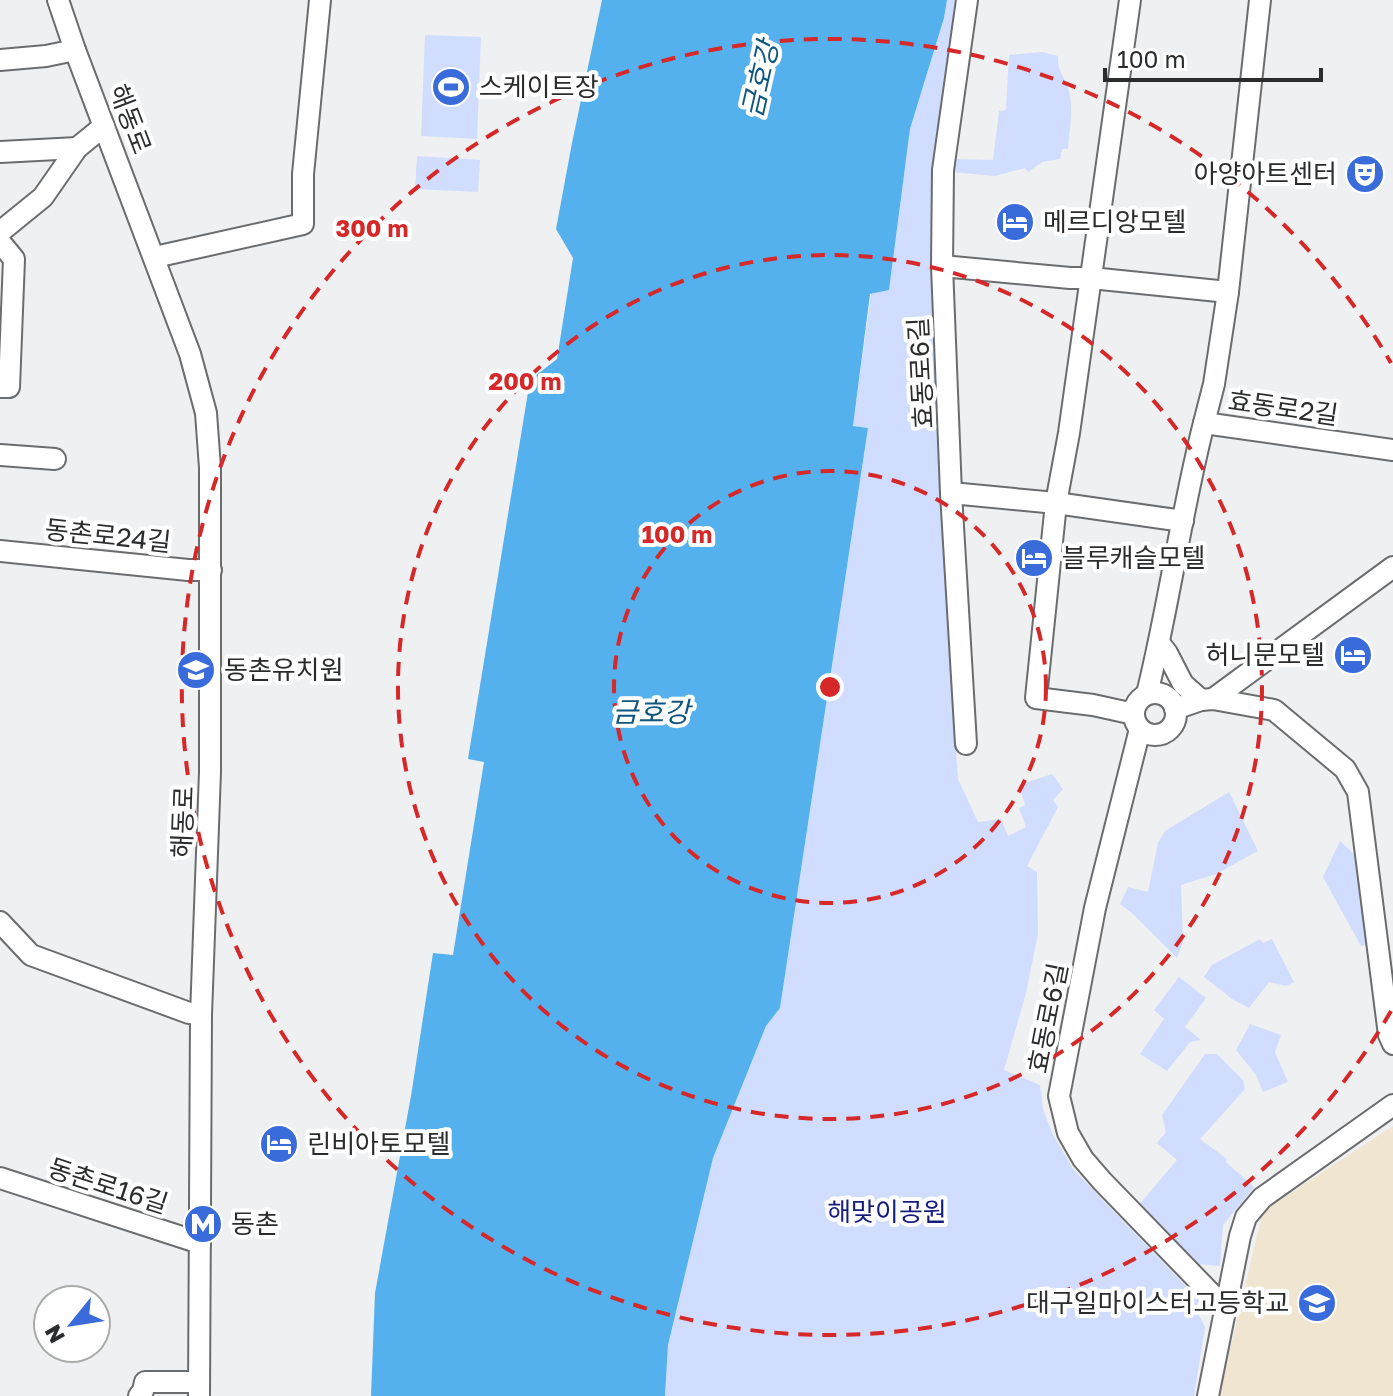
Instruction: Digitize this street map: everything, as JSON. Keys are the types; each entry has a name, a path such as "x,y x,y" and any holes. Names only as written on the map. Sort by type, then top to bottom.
{"street":[{"name":"해동로","path":"58,0 190,354 206,413 210,468 210,772 201,1015 199,1389"},
{"path":"155,257 303,224 303,174 320,0"},
{"name":"효동로6길","path":"966,744 942,266 943,170 967,0"},
{"path":"1130,0 1069,433 1056,503 1036,698 1093,705 1137,722 1152,735 1165,732 1174,722 1172,702 1161,694 1147,694"},
{"name":"효동로2길","path":"1260,0 1228,292 1214,384 1204,423 1393,450"},
{"path":"0,60 75,50"},
{"path":"0,232 43,197 77,148 104,126"},
{"path":"0,152 77,148"},
{"path":"0,242 14,259 6,319 9,387 0,388"},
{"path":"942,266 1228,292"},
{"path":"1137,722 1136,703 1147,694 1160,644 1191,472 1204,423"},
{"path":"0,455 55,459"},
{"path":"951,493 1056,503 1183,521"},
{"name":"동촌로24길","path":"0,551 211,570"},
{"path":"1175,709 1207,700 1393,567"},
{"path":"1160,644 1183,684 1207,700 1274,710 1345,769 1355,786 1389,1035 1393,1044"},
{"name":"효동로6길","path":"1137,722 1095,908 1059,1096 1068,1133 1083,1159 1225,1308"},
{"path":"0,922 31,955 201,1015"},
{"path":"1208,1396 1246,1217 1262,1198 1393,1105"},
{"name":"동촌로16길","path":"0,1178 200,1243"},
{"path":"139,1396 145,1382 199,1389"}],"shaded area":[{"name":"대구일마이스터고등학교","path":"1393,1126 1393,1396 1219,1396 1263,1211"}],"green space":[{"name":"해맞이공원","path":"947,0 963,0 939,327 943,550 958,779 978,822 1001,819 1008,836 1026,827 1019,808 1025,805 1019,785 1052,774 1063,789 1053,800 1058,807 1027,866 1037,872 1038,934 1026,993 1004,1070 1040,1085 1043,1109 1052,1133 1073,1169 1199,1300 1195,1308 1205,1327 1194,1396 665,1396 668,1345 713,1158 766,1026 780,1008 868,428 853,426 871,294 889,289 910,129"},
{"name":"스케이트장","path":"425,35 481,37 477,139 421,136"},
{"path":"1042,52 1058,56 1069,91 1068,149 1062,149 1060,159 1042,162 1028,172 1025,168 995,176 953,172 955,159 993,160 999,111 1006,110 1009,55"},
{"path":"417,156 480,160 478,192 415,189"},
{"path":"1229,792 1258,851 1216,874 1181,885 1183,942 1177,958 1120,904 1128,887 1148,892 1158,843 1165,831"},
{"path":"1340,841 1356,856 1368,945 1361,946 1323,877"},
{"path":"1260,939 1263,943 1272,939 1294,982 1286,986 1269,982 1249,1008 1204,977 1212,965"},
{"path":"1179,977 1206,998 1185,1027 1201,1040 1190,1042 1167,1071 1140,1054 1164,1019 1154,1010"},
{"path":"1250,1024 1281,1035 1275,1052 1288,1082 1263,1092 1256,1075 1236,1050"},
{"path":"1205,1054 1217,1054 1243,1080 1245,1089 1200,1139 1227,1159 1226,1162 1254,1187 1223,1225 1220,1266 1197,1264 1137,1207 1177,1160 1157,1143 1166,1132 1162,1115"}],"water":[{"name":"금호강","path":"602,0 947,0 910,129 889,290 870,294 853,426 868,428 780,1008 766,1026 713,1158 668,1345 665,1396 371,1396 375,1293 433,953 453,955 484,762 468,759 530,380 557,359 573,258 556,229"}],"place":[{"name":"스케이트장","path":"451,87"},
{"name":"아양아트센터","path":"1365,174"},
{"name":"메르디앙모텔","path":"1015,222"},
{"name":"블루캐슬모텔","path":"1034,558"},
{"name":"허니문모텔","path":"1353,655"},
{"name":"동촌유치원","path":"196,670"},
{"name":"린비아토모텔","path":"279,1144"},
{"name":"동촌","path":"203,1224"},
{"name":"대구일마이스터고등학교","path":"1317,1303"}]}
